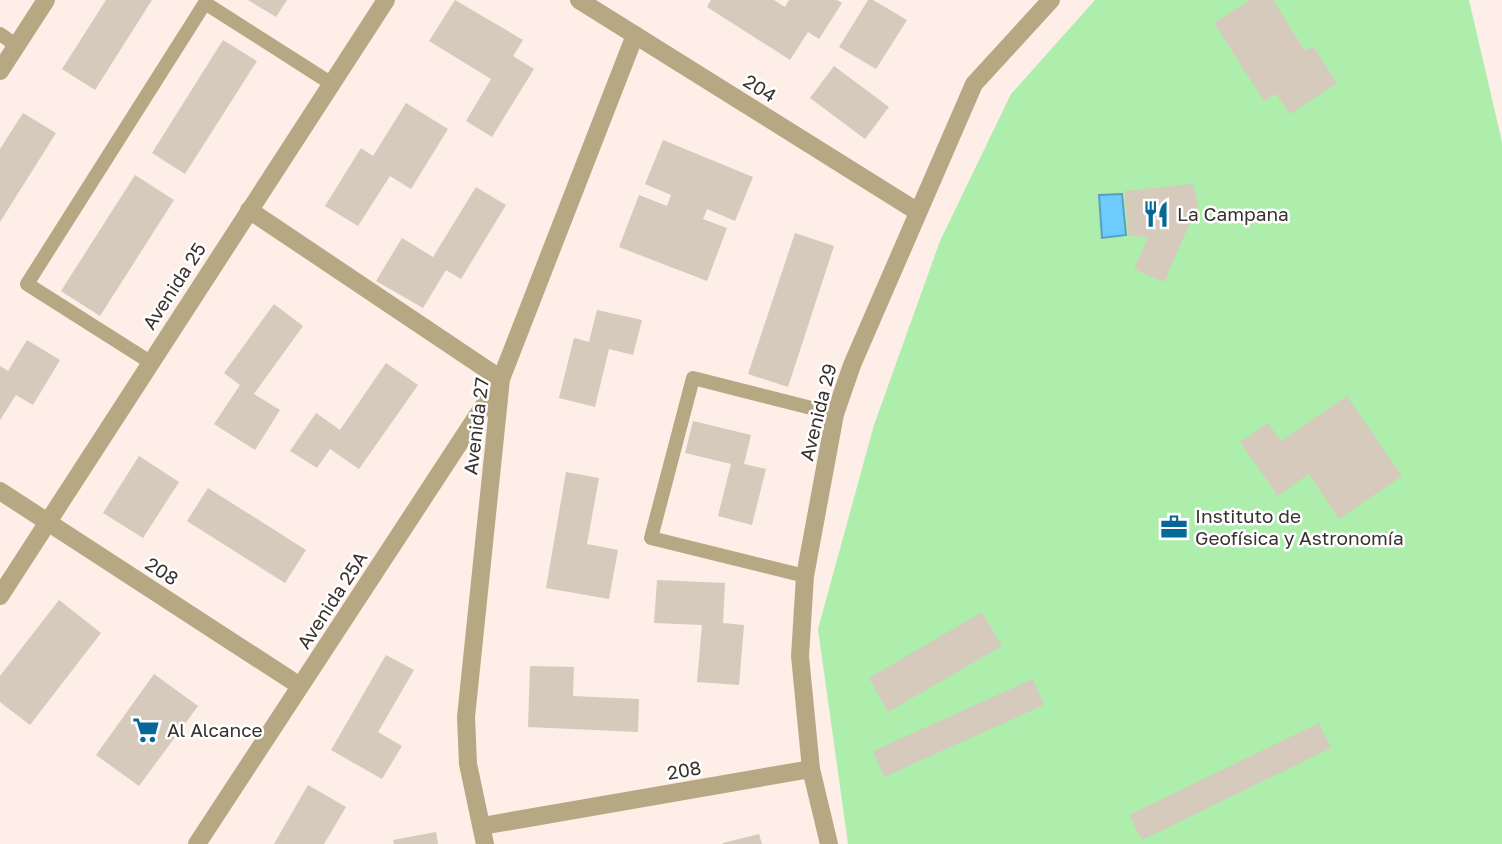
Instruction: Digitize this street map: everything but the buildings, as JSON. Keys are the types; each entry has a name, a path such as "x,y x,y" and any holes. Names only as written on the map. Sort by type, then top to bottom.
{"street":[{"path":"0,71 46,0"},
{"name":"Avenida 25","path":"0,596 386,0"},
{"name":"204","path":"579,0 918,212"},
{"name":"Avenida 29","path":"829,844 811,769 800,656 805,576 835,414 852,365 974,84 1051,0"},
{"name":"Avenida 27","path":"483,835 468,764 466,717 501,379 635,35"},
{"path":"249,210 501,379"},
{"name":"Avenida 25A","path":"197,844 501,379"},
{"name":"208","path":"0,491 300,686"},
{"name":"208","path":"483,835 811,769"}],"lane":[{"path":"150,362 27,284 205,3 332,84"},
{"path":"0,34 16,45"},
{"path":"805,576 651,538 692,379 835,414"}],"green space":[{"name":"Instituto de Geofísica y Astronomía","path":"1095,0 1469,0 1502,142 1502,844 848,844 818,629 874,425 940,241 1011,94"}],"water":[{"path":"1122,194 1126,235 1102,238 1099,195"}],"place":[{"name":"La Campana","path":"1156,214"},
{"name":"Instituto de Geofísica y Astronomía","path":"1174,527"},
{"name":"Al Alcance","path":"146,730"}]}
